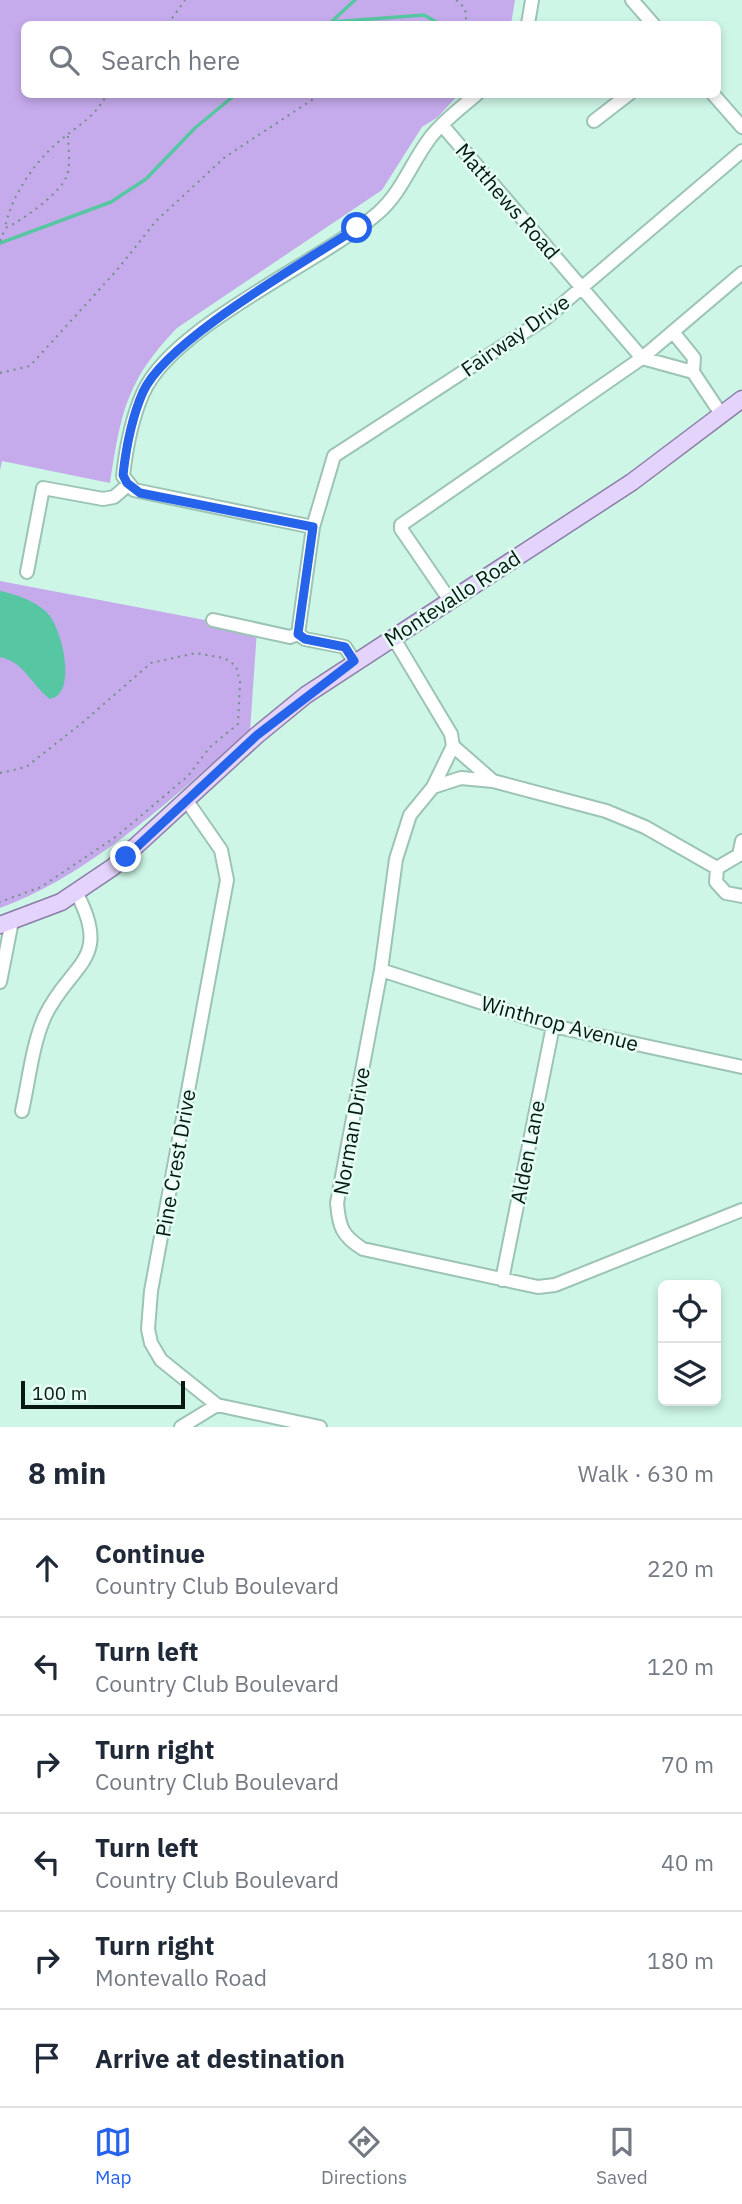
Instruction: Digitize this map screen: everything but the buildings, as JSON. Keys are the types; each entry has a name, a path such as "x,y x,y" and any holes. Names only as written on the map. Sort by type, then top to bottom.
{"main road":[{"name":"Montevallo Road","path":"6,923 61,902 113,867 256,736 354,661 632,482 742,398"}],"street":[{"path":"528,21 531,0"},
{"path":"632,0 650,21"},
{"path":"313,527 140,493 128,485 123,475 134,418 143,391 163,363 194,336 388,204 430,138 472,98"},
{"path":"594,121 624,98"},
{"path":"717,98 742,127"},
{"name":"Matthews Road","path":"442,125 642,358"},
{"name":"Fairway Drive","path":"298,634 313,527 334,456 546,318 742,151"},
{"path":"449,599 401,529 401,525 642,358 742,273"},
{"path":"673,332 694,358 693,372 721,414"},
{"path":"642,358 693,372"},
{"path":"27,572 44,488 103,499 114,497 128,485"},
{"path":"213,620 290,637 298,634 305,639 345,647 354,661"},
{"path":"393,637 451,734 453,746 493,781"},
{"name":"Norman Drive","path":"453,746 433,786 410,815 396,859 381,970 337,1203 339,1226 346,1239 363,1249 538,1287 555,1285 742,1210"},
{"path":"433,786 461,778 493,781 606,811 645,827 717,868"},
{"name":"Pine Crest Drive","path":"187,801 222,849 227,880 151,1291 148,1329 151,1343 161,1360 217,1405 320,1427"},
{"path":"717,868 741,856 742,841"},
{"path":"717,868 716,882 726,893 742,896"},
{"path":"22,1111 46,1016 77,974 90,946 90,918 76,892"},
{"path":"0,982 6,923"},
{"name":"Winthrop Avenue","path":"381,970 553,1026 742,1068"},
{"name":"Alden Lane","path":"502,1280 553,1026"},
{"path":"181,1427 217,1405"}],"path":[{"path":"170,21 185,0"},
{"path":"456,0 465,9 465,21"},
{"path":"0,241 9,207 49,151 90,118 104,98"},
{"path":"0,373 30,366 117,270 156,221 225,157 315,98"},
{"path":"5,228 26,217 65,181 68,136"},
{"path":"0,773 26,766 159,659 196,653 224,658 236,666 240,682 238,723 210,747 188,776 138,821 66,873 22,896 0,902"}],"shaded area":[{"path":"0,0 515,0 512,21 21,21 21,98 455,98 438,117 422,127 382,190 177,328 147,365 128,399 110,483 2,461 0,470"},
{"path":"0,581 257,630 250,731 163,806 100,854 34,894 0,908"},
{"path":"0,591 33,602 45,610 54,623 65,661 63,686 59,695 50,699 22,669 0,657"}],"waterway":[{"path":"332,21 355,0"},
{"path":"345,21 424,15 435,21"},
{"path":"0,243 111,202 146,179 195,128 231,98"}],"route":[{"path":"126,857 256,736 306,695 354,661 345,647 305,639 298,634 313,527 140,493 127,483 123,475 134,418 143,391 163,363 194,336 357,228"}]}
